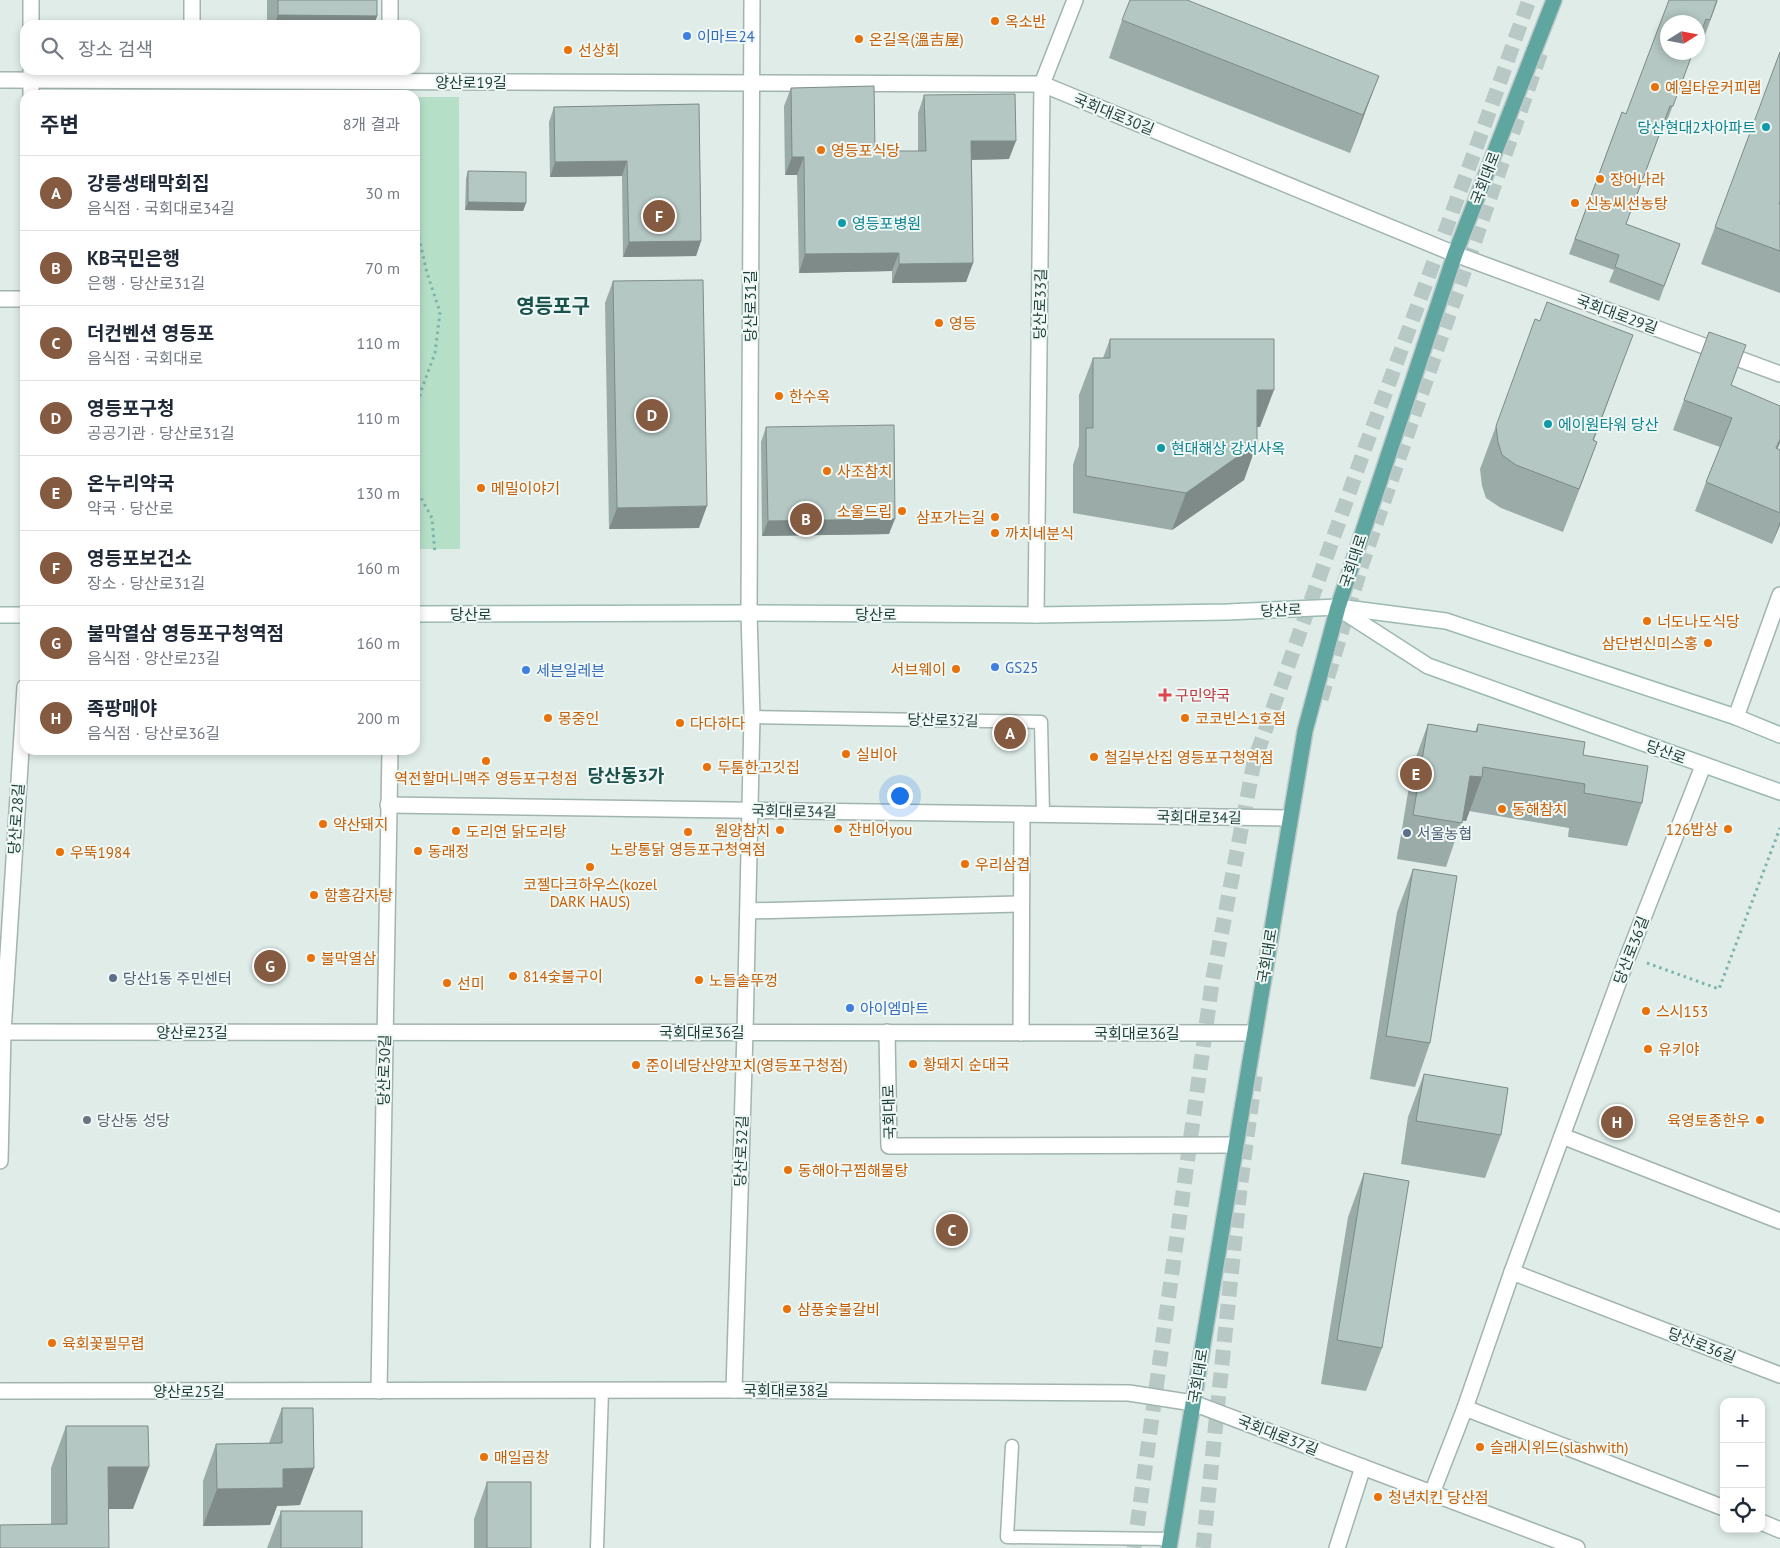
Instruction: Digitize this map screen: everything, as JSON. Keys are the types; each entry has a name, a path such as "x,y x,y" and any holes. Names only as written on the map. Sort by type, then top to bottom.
{"main road":[{"name":"국회대로","path":"1170,1544 1305,731 1338,608 1455,254 1554,0"}],"street":[{"path":"31,0 31,20"},
{"path":"192,0 192,20"},
{"path":"390,0 390,20"},
{"name":"당산로31길","path":"749,613 752,0"},
{"name":"당산로33길","path":"1036,615 1042,84 1075,0"},
{"name":"양산로19길","path":"0,80 31,82 191,76 390,76 751,83"},
{"name":"국회대로30길","path":"751,83 1042,84 1455,254"},
{"name":"국회대로29길","path":"1455,254 1780,374"},
{"path":"0,299 20,299"},
{"path":"1736,717 1780,595"},
{"name":"당산로","path":"420,614 749,613 1036,615 1338,608 1446,621 1736,717 1780,735"},
{"name":"당산로","path":"1338,608 1428,666 1780,792"},
{"name":"당산로32길","path":"734,1390 752,717 749,613"},
{"path":"0,615 20,615"},
{"name":"당산로28길","path":"0,1161 1,1032 20,755"},
{"name":"당산로30길","path":"379,1390 390,755"},
{"name":"당산로36길","path":"1432,1493 1465,1408 1512,1272 1628,956 1703,766"},
{"name":"국회대로34길","path":"388,805 1290,818"},
{"path":"1021,1033 1022,814"},
{"path":"748,911 1021,904"},
{"name":"양산로23길","path":"1,1032 384,1032"},
{"name":"국회대로36길","path":"384,1032 1254,1033"},
{"name":"국회대로","path":"887,1032 889,1146 1236,1145"},
{"path":"1562,1136 1780,1221"},
{"name":"당산로36길","path":"1512,1272 1780,1375"},
{"name":"국회대로38길","path":"379,1390 1129,1393 1193,1403"},
{"name":"양산로25길","path":"0,1391 379,1390"},
{"name":"국회대로37길","path":"1193,1403 1577,1548"},
{"path":"1465,1408 1720,1506"},
{"path":"1337,1548 1363,1467"},
{"path":"1765,1524 1780,1530"}],"lane":[{"name":"당산로32길","path":"752,717 1041,722 1042,814"},
{"path":"597,1548 602,1390"},
{"path":"1012,1446 1007,1542 1170,1544"}],"path":[{"path":"420,243 427,273 440,312 435,353 420,391"},
{"path":"420,496 432,518 435,554"},
{"path":"1628,956 1719,988 1780,828"}],"green space":[{"path":"420,97 459,97 460,549 420,549"}],"building":[{"path":"278,0 377,0 377,16 278,15"},
{"path":"1130,0 1187,0 1379,76 1363,115 1122,20"},
{"path":"1669,0 1717,0 1710,20 1706,19 1705,22 1705,15 1663,15"},
{"path":"1660,24 1660,60 1690,60 1673,106 1670,106 1626,224 1680,244 1664,286 1615,267 1619,255 1575,239 1622,112 1626,114"},
{"name":"당산현대2차아파트","path":"1780,52 1779,204 1780,251 1715,227"},
{"path":"874,86 875,151 926,151 924,95 1015,94 1016,141 971,141 973,263 899,264 899,253 805,254 804,157 792,157 791,88"},
{"path":"699,104 701,241 629,242 627,161 555,162 554,107"},
{"path":"468,171 526,172 526,203 468,202"},
{"path":"703,280 707,506 617,508 613,281"},
{"name":"에이원타워 당산","path":"1547,302 1633,335 1593,440 1597,442 1579,489 1516,465 1502,455 1498,442 1496,426 1535,319 1540,321"},
{"path":"1709,332 1746,345 1731,385 1780,406 1780,439 1776,448 1780,450 1780,513 1706,482 1732,418 1684,400"},
{"name":"현대해상 강서사옥","path":"1110,339 1274,339 1274,390 1257,390 1257,443 1186,493 1086,476 1086,428 1093,428 1093,358 1110,358"},
{"path":"894,425 895,519 768,521 766,427"},
{"path":"1428,724 1477,732 1478,724 1585,742 1583,755 1648,766 1642,803 1584,793 1585,784 1483,767 1482,777 1470,776 1462,823 1413,815"},
{"path":"1413,869 1457,876 1430,1043 1386,1036"},
{"path":"1424,1074 1508,1088 1501,1135 1416,1121"},
{"path":"1364,1173 1409,1181 1382,1348 1337,1340"},
{"path":"282,1408 313,1408 314,1468 283,1469 283,1488 217,1489 216,1444 282,1443"},
{"path":"66,1426 148,1426 149,1467 108,1467 109,1548 0,1548 0,1525 67,1524"},
{"path":"487,1482 531,1482 531,1548 487,1548"},
{"path":"281,1511 362,1511 362,1548 281,1548"}],"tunnel":[{"path":"1134,1548 1212,983 1254,762 1365,448 1529,0"},
{"path":"1321,699 1362,564 1543,46"},
{"path":"1203,1548 1240,1189 1256,1070"}],"place":[{"name":"옥소반","path":"995,21"},
{"name":"이마트24","path":"687,36"},
{"name":"온길옥(溫吉屋)","path":"859,39"},
{"name":"선상회","path":"568,50"},
{"name":"예일타운커피랩","path":"1655,87"},
{"name":"당산현대2차아파트","path":"1766,127"},
{"name":"영등포식당","path":"821,150"},
{"name":"장어나라","path":"1600,179"},
{"name":"신농씨선농탕","path":"1575,203"},
{"name":"영등포보건소","path":"659,216"},
{"name":"영등포병원","path":"842,223"},
{"name":"영등","path":"939,323"},
{"name":"한수옥","path":"779,396"},
{"name":"영등포구청","path":"652,415"},
{"name":"에이원타워 당산","path":"1548,424"},
{"name":"현대해상 강서사옥","path":"1161,448"},
{"name":"사조참치","path":"827,471"},
{"name":"메밀이야기","path":"481,488"},
{"name":"소울드립","path":"902,511"},
{"name":"삼포가는길","path":"995,517"},
{"name":"KB국민은행","path":"806,519"},
{"name":"까치네분식","path":"995,533"},
{"name":"너도나도식당","path":"1647,621"},
{"name":"삼단변신미스홍","path":"1708,643"},
{"name":"GS25","path":"995,667"},
{"name":"서브웨이","path":"956,669"},
{"name":"세븐일레븐","path":"526,670"},
{"name":"구민약국","path":"1165,695"},
{"name":"몽중인","path":"548,718"},
{"name":"코코빈스1호점","path":"1185,718"},
{"name":"다다하다","path":"680,723"},
{"name":"강릉생태막회집","path":"1010,733"},
{"name":"실비아","path":"846,754"},
{"name":"철길부산집 영등포구청역점","path":"1094,757"},
{"name":"역전할머니맥주 영등포구청점","path":"486,761"},
{"name":"두툼한고깃집","path":"707,767"},
{"name":"온누리약국","path":"1416,774"},
{"name":"동해참치","path":"1502,809"},
{"name":"약산돼지","path":"323,824"},
{"name":"잔비어you","path":"838,829"},
{"name":"126밥상","path":"1728,829"},
{"name":"원양참치","path":"780,830"},
{"name":"도리연 닭도리탕","path":"456,831"},
{"name":"노랑통닭 영등포구청역점","path":"688,832"},
{"name":"서울농협","path":"1407,833"},
{"name":"동래정","path":"418,851"},
{"name":"우뚝1984","path":"60,852"},
{"name":"우리삼겹","path":"965,864"},
{"name":"코젤다크하우스(kozel DARK HAUS)","path":"590,867"},
{"name":"함흥감자탕","path":"314,895"},
{"name":"불막열삼","path":"311,958"},
{"name":"불막열삼 영등포구청역점","path":"270,966"},
{"name":"814숯불구이","path":"513,976"},
{"name":"당산1동 주민센터","path":"113,978"},
{"name":"노들솥뚜껑","path":"699,980"},
{"name":"선미","path":"447,983"},
{"name":"아이엠마트","path":"850,1008"},
{"name":"스시153","path":"1646,1011"},
{"name":"유키야","path":"1648,1049"},
{"name":"황돼지 순대국","path":"913,1064"},
{"name":"준이네당산양꼬치(영등포구청점)","path":"636,1065"},
{"name":"당산동 성당","path":"87,1120"},
{"name":"육영토종한우","path":"1760,1120"},
{"name":"족팡매야","path":"1617,1122"},
{"name":"동해아구찜해물탕","path":"788,1170"},
{"name":"더컨벤션 영등포","path":"952,1230"},
{"name":"삼풍숯불갈비","path":"787,1309"},
{"name":"육회꽃필무렵","path":"52,1343"},
{"name":"슬래시위드(slashwith)","path":"1480,1447"},
{"name":"매일곱창","path":"484,1457"},
{"name":"청년치킨 당산점","path":"1378,1497"}],"district":[{"name":"영등포구","path":"553,306"},
{"name":"당산동3가","path":"626,775"}]}
